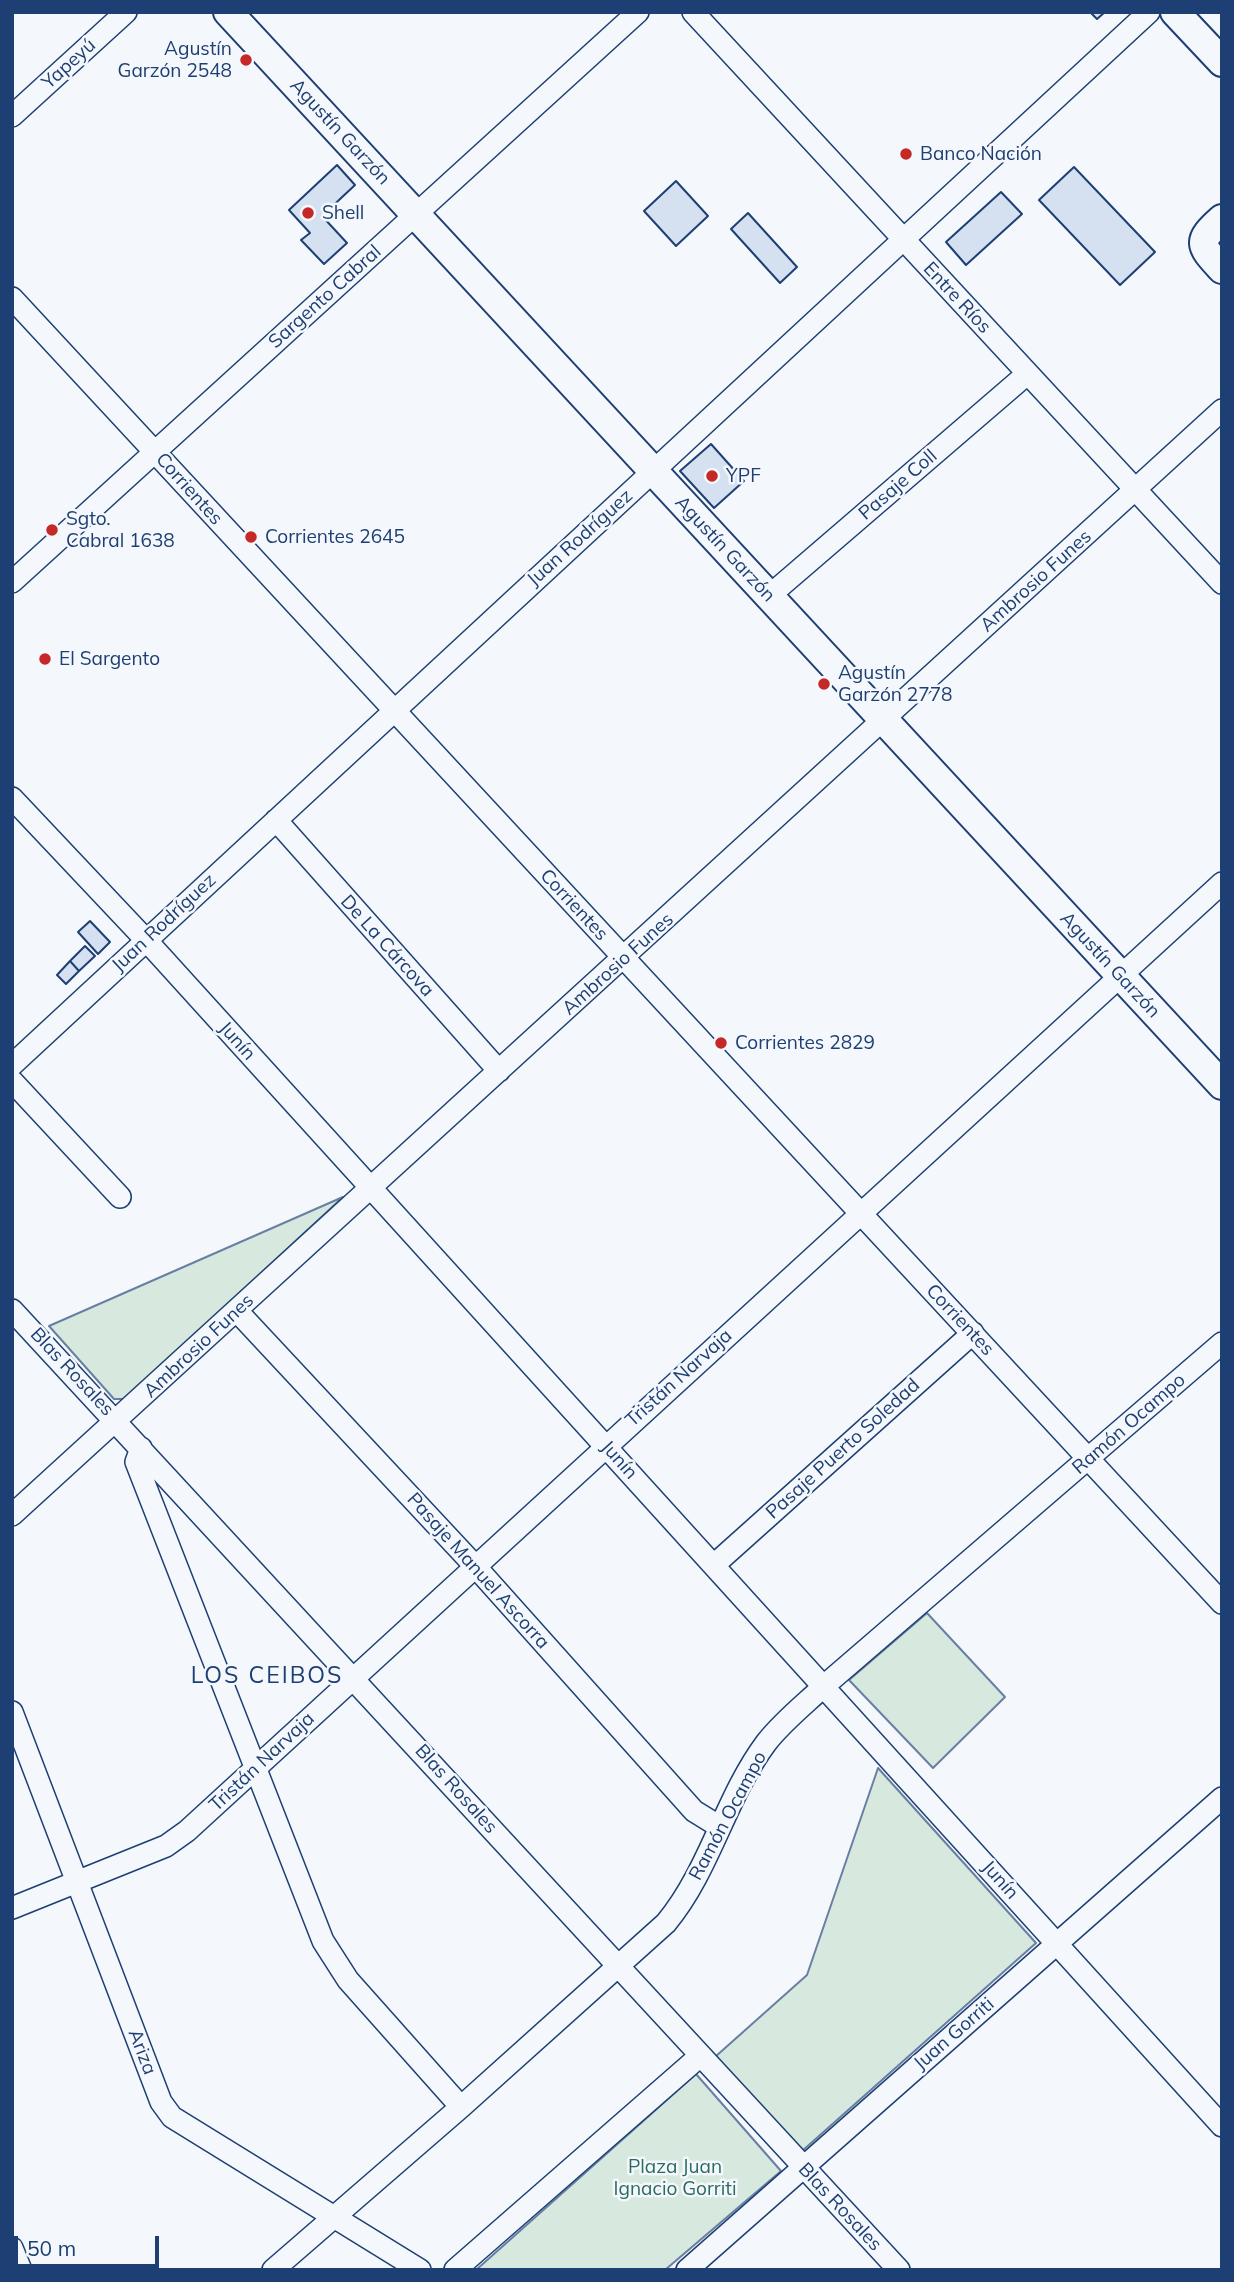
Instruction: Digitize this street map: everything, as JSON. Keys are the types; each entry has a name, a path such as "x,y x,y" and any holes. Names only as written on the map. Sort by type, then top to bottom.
{"main road":[{"name":"Agustín Garzón","path":"228,12 1222,1085"},
{"path":"1175,12 1222,62"},
{"path":"1213,259 1202,241 1206,233 1222,219"}],"street":[{"name":"Yapeyú","path":"12,116 126,12"},
{"name":"Sargento Cabral","path":"12,582 638,12"},
{"name":"Entre Ríos","path":"693,12 1222,583"},
{"name":"Juan Rodríguez","path":"12,1065 392,710 1149,12"},
{"name":"Corrientes","path":"12,298 1222,1603"},
{"name":"Pasaje Coll","path":"769,596 1027,374"},
{"name":"Ambrosio Funes","path":"12,1515 624,959 1222,410"},
{"name":"Junín","path":"17,812 146,940 1222,2126"},
{"name":"De La Cárcova","path":"276,820 499,1071"},
{"name":"Tristán Narvaja","path":"12,1908 166,1846 187,1831 605,1445 1222,883"},
{"path":"12,1081 120,1197"},
{"name":"Blas Rosales","path":"12,1310 118,1421 899,2270"},
{"name":"Pasaje Manuel Ascorra","path":"237,1311 474,1565 694,1811 720,1827"},
{"name":"Pasaje Puerto Soledad","path":"714,1566 973,1333"},
{"name":"Ramón Ocampo","path":"273,2270 619,1968 677,1909 767,1742 824,1686 1222,1343"},
{"path":"141,1448 136,1462 254,1770 333,1960 461,2107"},
{"name":"Ariza","path":"12,1712 161,2102 172,2117 420,2270"},
{"name":"Juan Gorriti","path":"687,2270 1222,1798"},
{"path":"455,2270 700,2056"},
{"path":"12,2248 21,2270"}],"green space":[{"path":"343,1197 125,1399 114,1399 49,1326"},
{"path":"927,1613 1005,1697 933,1768 849,1680"},
{"path":"878,1768 1036,1943 801,2152 715,2057 807,1975"},
{"name":"Plaza Juan Ignacio Gorriti","path":"696,2074 781,2171 665,2270 476,2270"}],"building":[{"path":"1090,12 1105,12 1097,19"},
{"name":"Shell","path":"337,165 355,185 322,216 347,243 324,264 301,240 310,233 289,210"},
{"path":"1074,167 1155,252 1120,285 1039,200"},
{"path":"676,181 708,216 676,246 644,211"},
{"path":"1001,192 1022,214 966,265 946,242"},
{"path":"748,213 797,267 780,283 731,229"},
{"name":"YPF","path":"711,444 744,481 714,508 680,471"},
{"path":"90,921 110,942 98,954 78,932"},
{"path":"85,946 95,956 79,971 70,961"},
{"path":"70,961 79,971 66,984 57,975"}],"place":[{"name":"Agustín Garzón 2548","path":"246,60"},
{"name":"Banco Nación","path":"906,154"},
{"name":"Shell","path":"308,213"},
{"name":"YPF","path":"712,476"},
{"name":"Sgto. Cabral 1638","path":"52,530"},
{"name":"Corrientes 2645","path":"251,537"},
{"name":"El Sargento","path":"45,659"},
{"name":"Agustín Garzón 2778","path":"824,684"},
{"name":"Corrientes 2829","path":"721,1043"}],"district":[{"name":"LOS CEIBOS","path":"267,1676"}]}
